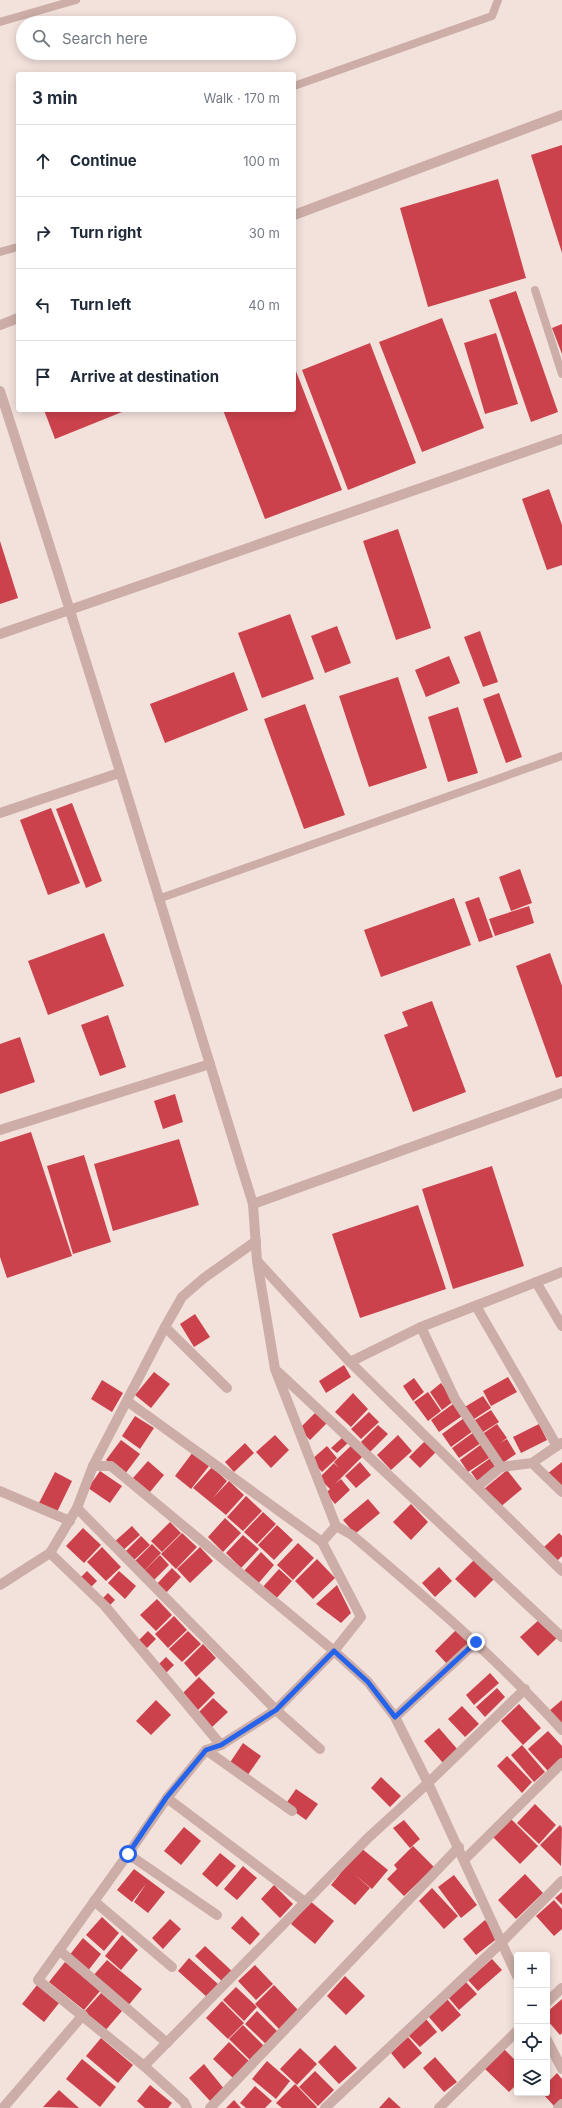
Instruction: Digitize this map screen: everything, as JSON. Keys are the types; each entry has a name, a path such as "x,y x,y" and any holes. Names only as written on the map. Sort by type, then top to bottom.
{"street":[{"path":"296,214 562,115"},
{"path":"0,325 16,319"},
{"path":"0,391 72,611 119,773 253,1204 257,1261 275,1369 336,1526 352,1535 476,1642 525,1689 562,1730"},
{"path":"0,634 72,611 562,439"},
{"path":"0,813 119,773"},
{"path":"0,1130 210,1064"},
{"path":"253,1204 562,1093"},
{"path":"0,1585 50,1553 77,1508 93,1466 182,1297 204,1278 256,1241"},
{"path":"257,1261 350,1362 562,1571"},
{"path":"350,1362 421,1327 562,1272"},
{"path":"536,1282 562,1326"},
{"path":"476,1306 559,1444 532,1463 501,1467 477,1487"},
{"path":"165,1327 227,1388"},
{"path":"421,1327 455,1399 501,1467"},
{"path":"275,1369 562,1636"},
{"path":"127,1400 322,1542 361,1616 334,1651 276,1710 221,1745 206,1750 166,1798 38,1980 144,2066 183,2106"},
{"path":"532,1463 562,1492"},
{"path":"93,1466 111,1466 334,1651 368,1682 395,1717 459,1847 514,1969"},
{"path":"0,1491 70,1520"},
{"path":"77,1508 276,1710 320,1749"},
{"path":"322,1542 336,1526"},
{"path":"50,1553 105,1606 221,1745"},
{"path":"395,1717 476,1642"},
{"path":"144,2066 368,1838 525,1689"},
{"path":"206,1750 292,1811"},
{"path":"464,1860 562,1763"},
{"path":"166,1798 305,1902"},
{"path":"210,2108 459,1847"},
{"path":"128,1854 217,1915"},
{"path":"325,2108 502,1942 562,1880"},
{"path":"94,1902 172,1967"},
{"path":"59,1950 167,2043"},
{"path":"550,1999 562,1988"},
{"path":"3,2108 83,2016"},
{"path":"440,2108 514,2034"},
{"path":"550,2046 562,2069"},
{"path":"558,2108 562,2104"}],"lane":[{"path":"21,16 76,0"},
{"path":"296,85 492,16 498,0"},
{"path":"0,22 16,17"},
{"path":"0,252 16,248"},
{"path":"535,290 562,374"},
{"path":"158,899 562,756"}],"building":[{"path":"562,145 562,253 531,155"},
{"path":"498,179 526,278 428,307 400,208"},
{"path":"516,291 558,412 531,422 489,300"},
{"path":"442,318 484,428 422,452 379,342"},
{"path":"562,324 562,354 552,328"},
{"path":"496,333 518,404 485,414 464,343"},
{"path":"370,343 416,463 348,490 302,370"},
{"path":"296,371 342,490 265,519 224,412 296,412"},
{"path":"45,412 122,412 55,439"},
{"path":"549,489 562,525 562,565 547,570 522,499"},
{"path":"398,529 431,628 396,640 363,541"},
{"path":"0,541 18,598 0,604"},
{"path":"290,614 314,679 262,698 238,633"},
{"path":"337,626 351,663 325,673 311,636"},
{"path":"480,631 498,682 483,687 464,637"},
{"path":"449,656 460,683 426,697 415,670"},
{"path":"234,672 248,710 165,743 150,704"},
{"path":"398,677 427,768 369,787 339,696"},
{"path":"499,693 522,757 506,763 483,699"},
{"path":"305,704 345,815 304,829 264,719"},
{"path":"458,707 478,773 448,782 428,717"},
{"path":"72,803 102,881 86,888 56,809"},
{"path":"51,808 80,883 48,895 20,820"},
{"path":"520,869 532,903 511,911 499,877"},
{"path":"479,897 493,937 479,942 465,902"},
{"path":"454,898 471,945 381,977 364,930"},
{"path":"529,906 534,923 495,936 489,919"},
{"path":"104,933 124,986 48,1015 28,961"},
{"path":"550,953 562,986 562,1076 556,1078 516,966"},
{"path":"432,1001 466,1092 413,1112 384,1035 408,1026 402,1012"},
{"path":"108,1015 126,1067 100,1076 81,1025"},
{"path":"20,1037 35,1082 0,1094 0,1044"},
{"path":"175,1094 183,1122 163,1129 154,1101"},
{"path":"31,1132 72,1256 7,1278 0,1257 0,1142"},
{"path":"179,1139 199,1205 113,1231 94,1164"},
{"path":"84,1155 111,1242 73,1254 47,1166"},
{"path":"492,1166 524,1266 453,1289 422,1189"},
{"path":"418,1205 446,1289 360,1318 332,1234"},
{"path":"195,1314 210,1337 194,1347 180,1324"},
{"path":"344,1365 351,1377 326,1393 319,1381"},
{"path":"154,1372 170,1384 151,1408 135,1395"},
{"path":"508,1377 517,1392 491,1406 483,1391"},
{"path":"414,1378 424,1392 413,1401 403,1386"},
{"path":"102,1380 123,1393 112,1412 91,1399"},
{"path":"441,1383 454,1401 442,1410 430,1392"},
{"path":"428,1392 441,1411 428,1421 414,1402"},
{"path":"353,1393 368,1409 351,1427 335,1412"},
{"path":"483,1396 491,1408 471,1421 463,1408"},
{"path":"453,1404 462,1416 439,1432 431,1420"},
{"path":"318,1410 329,1421 310,1440 299,1429"},
{"path":"491,1410 499,1422 480,1434 472,1422"},
{"path":"369,1412 379,1422 361,1439 351,1429"},
{"path":"135,1416 154,1428 140,1449 122,1436"},
{"path":"464,1418 473,1431 451,1447 442,1434"},
{"path":"497,1424 507,1438 500,1443 507,1439 516,1454 501,1464 481,1435"},
{"path":"539,1424 547,1440 521,1453 513,1437"},
{"path":"378,1425 388,1434 370,1452 361,1442"},
{"path":"474,1432 481,1443 459,1458 452,1448"},
{"path":"275,1435 289,1450 271,1468 256,1452"},
{"path":"398,1435 412,1451 391,1470 377,1455"},
{"path":"343,1437 348,1443 337,1453 331,1448"},
{"path":"121,1440 140,1454 125,1474 106,1460"},
{"path":"425,1441 436,1452 420,1468 409,1457"},
{"path":"245,1443 254,1453 234,1472 225,1462"},
{"path":"354,1443 364,1455 335,1484 341,1479 350,1490 335,1504 326,1493 330,1489 319,1478 334,1463 339,1468 334,1462"},
{"path":"483,1443 492,1456 468,1472 460,1460"},
{"path":"327,1446 337,1458 322,1472 311,1460"},
{"path":"193,1452 209,1466 191,1489 175,1476"},
{"path":"492,1457 500,1467 478,1482 471,1472"},
{"path":"148,1461 164,1475 150,1492 133,1478"},
{"path":"360,1462 371,1475 356,1488 345,1476"},
{"path":"562,1462 562,1489 547,1474"},
{"path":"212,1467 227,1481 213,1498 229,1481 244,1495 226,1515 193,1488"},
{"path":"507,1470 522,1489 499,1508 484,1489"},
{"path":"100,1471 122,1486 110,1503 88,1488"},
{"path":"55,1472 72,1481 57,1512 39,1503"},
{"path":"246,1496 262,1511 243,1531 227,1517"},
{"path":"368,1499 380,1513 355,1534 343,1520"},
{"path":"411,1504 428,1522 411,1540 393,1522"},
{"path":"263,1512 276,1524 257,1544 244,1532"},
{"path":"225,1518 241,1533 223,1552 208,1537"},
{"path":"170,1522 181,1533 162,1552 151,1541"},
{"path":"277,1525 293,1540 274,1560 258,1545"},
{"path":"132,1526 140,1535 121,1552 113,1543"},
{"path":"83,1528 101,1545 84,1563 66,1546"},
{"path":"182,1533 197,1547 176,1569 161,1554"},
{"path":"559,1533 562,1536 562,1556 556,1562 543,1548"},
{"path":"243,1535 259,1549 241,1568 226,1553"},
{"path":"141,1536 150,1545 132,1562 123,1554"},
{"path":"298,1543 314,1558 293,1580 277,1565"},
{"path":"152,1544 161,1553 144,1571 134,1562"},
{"path":"102,1547 121,1567 106,1581 87,1562"},
{"path":"200,1547 213,1561 190,1583 177,1569"},
{"path":"261,1552 274,1565 257,1585 243,1572"},
{"path":"160,1555 169,1565 153,1581 143,1572"},
{"path":"317,1559 335,1578 313,1599 295,1581"},
{"path":"475,1559 495,1578 475,1598 455,1579"},
{"path":"439,1567 452,1581 435,1597 422,1583"},
{"path":"172,1568 181,1577 164,1595 155,1586"},
{"path":"279,1569 292,1581 274,1601 261,1589"},
{"path":"87,1571 97,1581 89,1589 79,1579"},
{"path":"119,1571 136,1586 125,1599 108,1583"},
{"path":"337,1585 351,1613 341,1623 316,1604"},
{"path":"108,1593 115,1600 108,1607 101,1600"},
{"path":"157,1599 172,1615 156,1631 140,1615"},
{"path":"174,1616 187,1630 168,1648 155,1634"},
{"path":"541,1618 558,1637 538,1656 520,1637"},
{"path":"456,1630 470,1643 448,1665 435,1651"},
{"path":"148,1631 156,1639 147,1648 139,1640"},
{"path":"188,1631 201,1644 182,1662 169,1649"},
{"path":"203,1644 216,1658 196,1677 184,1663"},
{"path":"166,1657 174,1665 165,1674 157,1666"},
{"path":"490,1673 499,1683 474,1705 466,1695"},
{"path":"199,1677 215,1693 198,1710 182,1694"},
{"path":"497,1688 505,1697 485,1717 476,1707"},
{"path":"213,1698 228,1712 211,1728 197,1714"},
{"path":"156,1700 171,1715 151,1735 136,1721"},
{"path":"562,1700 562,1726 549,1711"},
{"path":"519,1704 541,1728 523,1745 501,1721"},
{"path":"462,1706 479,1724 465,1737 448,1719"},
{"path":"439,1728 458,1750 443,1763 424,1741"},
{"path":"548,1731 562,1746 562,1758 548,1771 528,1749"},
{"path":"243,1743 261,1756 247,1776 229,1764"},
{"path":"522,1745 545,1772 534,1782 511,1755"},
{"path":"507,1756 532,1782 522,1793 497,1766"},
{"path":"381,1777 401,1796 390,1807 371,1788"},
{"path":"296,1789 318,1804 306,1820 285,1805"},
{"path":"535,1804 556,1825 539,1844 517,1823"},
{"path":"511,1819 538,1846 520,1864 493,1837"},
{"path":"404,1820 420,1839 410,1848 393,1828"},
{"path":"560,1825 562,1828 561,1866 540,1845"},
{"path":"184,1827 201,1841 181,1865 164,1851"},
{"path":"413,1846 434,1867 404,1896 387,1879 397,1869 394,1865"},
{"path":"361,1848 388,1870 372,1889 354,1874 370,1888 355,1905 331,1885"},
{"path":"220,1853 236,1866 217,1887 202,1874"},
{"path":"243,1866 257,1878 237,1900 224,1889"},
{"path":"134,1869 165,1892 148,1913 134,1902 146,1884 132,1902 117,1890"},
{"path":"525,1874 543,1893 516,1919 498,1900"},
{"path":"454,1875 477,1905 461,1918 438,1887"},
{"path":"274,1885 293,1904 280,1918 261,1899"},
{"path":"432,1888 458,1916 444,1929 419,1901"},
{"path":"562,1892 562,1905 555,1898"},
{"path":"554,1900 562,1909 562,1929 554,1936 536,1916"},
{"path":"310,1901 334,1921 315,1944 291,1924"},
{"path":"242,1916 260,1934 250,1945 231,1928"},
{"path":"102,1917 119,1933 104,1951 86,1935"},
{"path":"170,1919 181,1929 163,1949 152,1938"},
{"path":"485,1920 499,1937 476,1955 463,1939"},
{"path":"122,1935 138,1950 121,1970 105,1956"},
{"path":"83,1938 101,1954 87,1972 68,1957"},
{"path":"205,1946 234,1973 224,1983 195,1956"},
{"path":"189,1958 219,1985 208,1998 178,1971"},
{"path":"492,1959 502,1970 478,1991 468,1980"},
{"path":"107,1960 142,1989 127,2007 92,1977"},
{"path":"65,1962 100,1991 84,2010 49,1982"},
{"path":"255,1965 273,1984 256,2000 238,1981"},
{"path":"345,1976 365,1996 346,2015 327,1996"},
{"path":"465,1981 477,1994 459,2010 448,1997"},
{"path":"37,1985 59,2003 44,2022 22,2004"},
{"path":"274,1985 299,2011 280,2030 255,2004"},
{"path":"236,1987 257,2007 244,2021 223,2000"},
{"path":"101,1993 122,2011 104,2032 83,2013"},
{"path":"447,1999 461,2015 442,2032 428,2016"},
{"path":"562,1999 562,2033 560,2035 550,2023 550,2009"},
{"path":"222,2001 244,2023 228,2039 206,2018"},
{"path":"257,2011 280,2034 268,2046 245,2024"},
{"path":"426,2019 437,2032 420,2047 408,2035"},
{"path":"243,2025 266,2048 252,2062 229,2039"},
{"path":"408,2037 422,2053 404,2069 391,2053"},
{"path":"101,2038 133,2065 118,2083 86,2056"},
{"path":"229,2042 251,2063 235,2080 213,2059"},
{"path":"335,2045 357,2068 339,2084 318,2062"},
{"path":"300,2048 317,2064 297,2085 280,2069"},
{"path":"503,2048 514,2059 514,2087 509,2092 484,2068"},
{"path":"435,2057 457,2082 444,2092 423,2068"},
{"path":"82,2059 116,2087 100,2107 66,2079"},
{"path":"267,2061 290,2081 276,2099 252,2079"},
{"path":"204,2064 225,2090 211,2102 189,2078"},
{"path":"315,2071 334,2090 318,2106 299,2087"},
{"path":"557,2073 562,2079 562,2099 554,2106 545,2096 550,2096 550,2080"},
{"path":"295,2084 317,2107 316,2108 282,2108 276,2103"},
{"path":"150,2085 172,2103 168,2108 145,2108 137,2101"},
{"path":"255,2086 272,2101 265,2108 246,2108 240,2103"},
{"path":"59,2090 79,2108 43,2107"},
{"path":"389,2097 401,2108 379,2108"},
{"path":"234,2100 241,2108 226,2108"}],"route":[{"path":"128,1854 166,1798 206,1750 221,1745 276,1710 334,1651 368,1682 395,1717 476,1642"}]}
